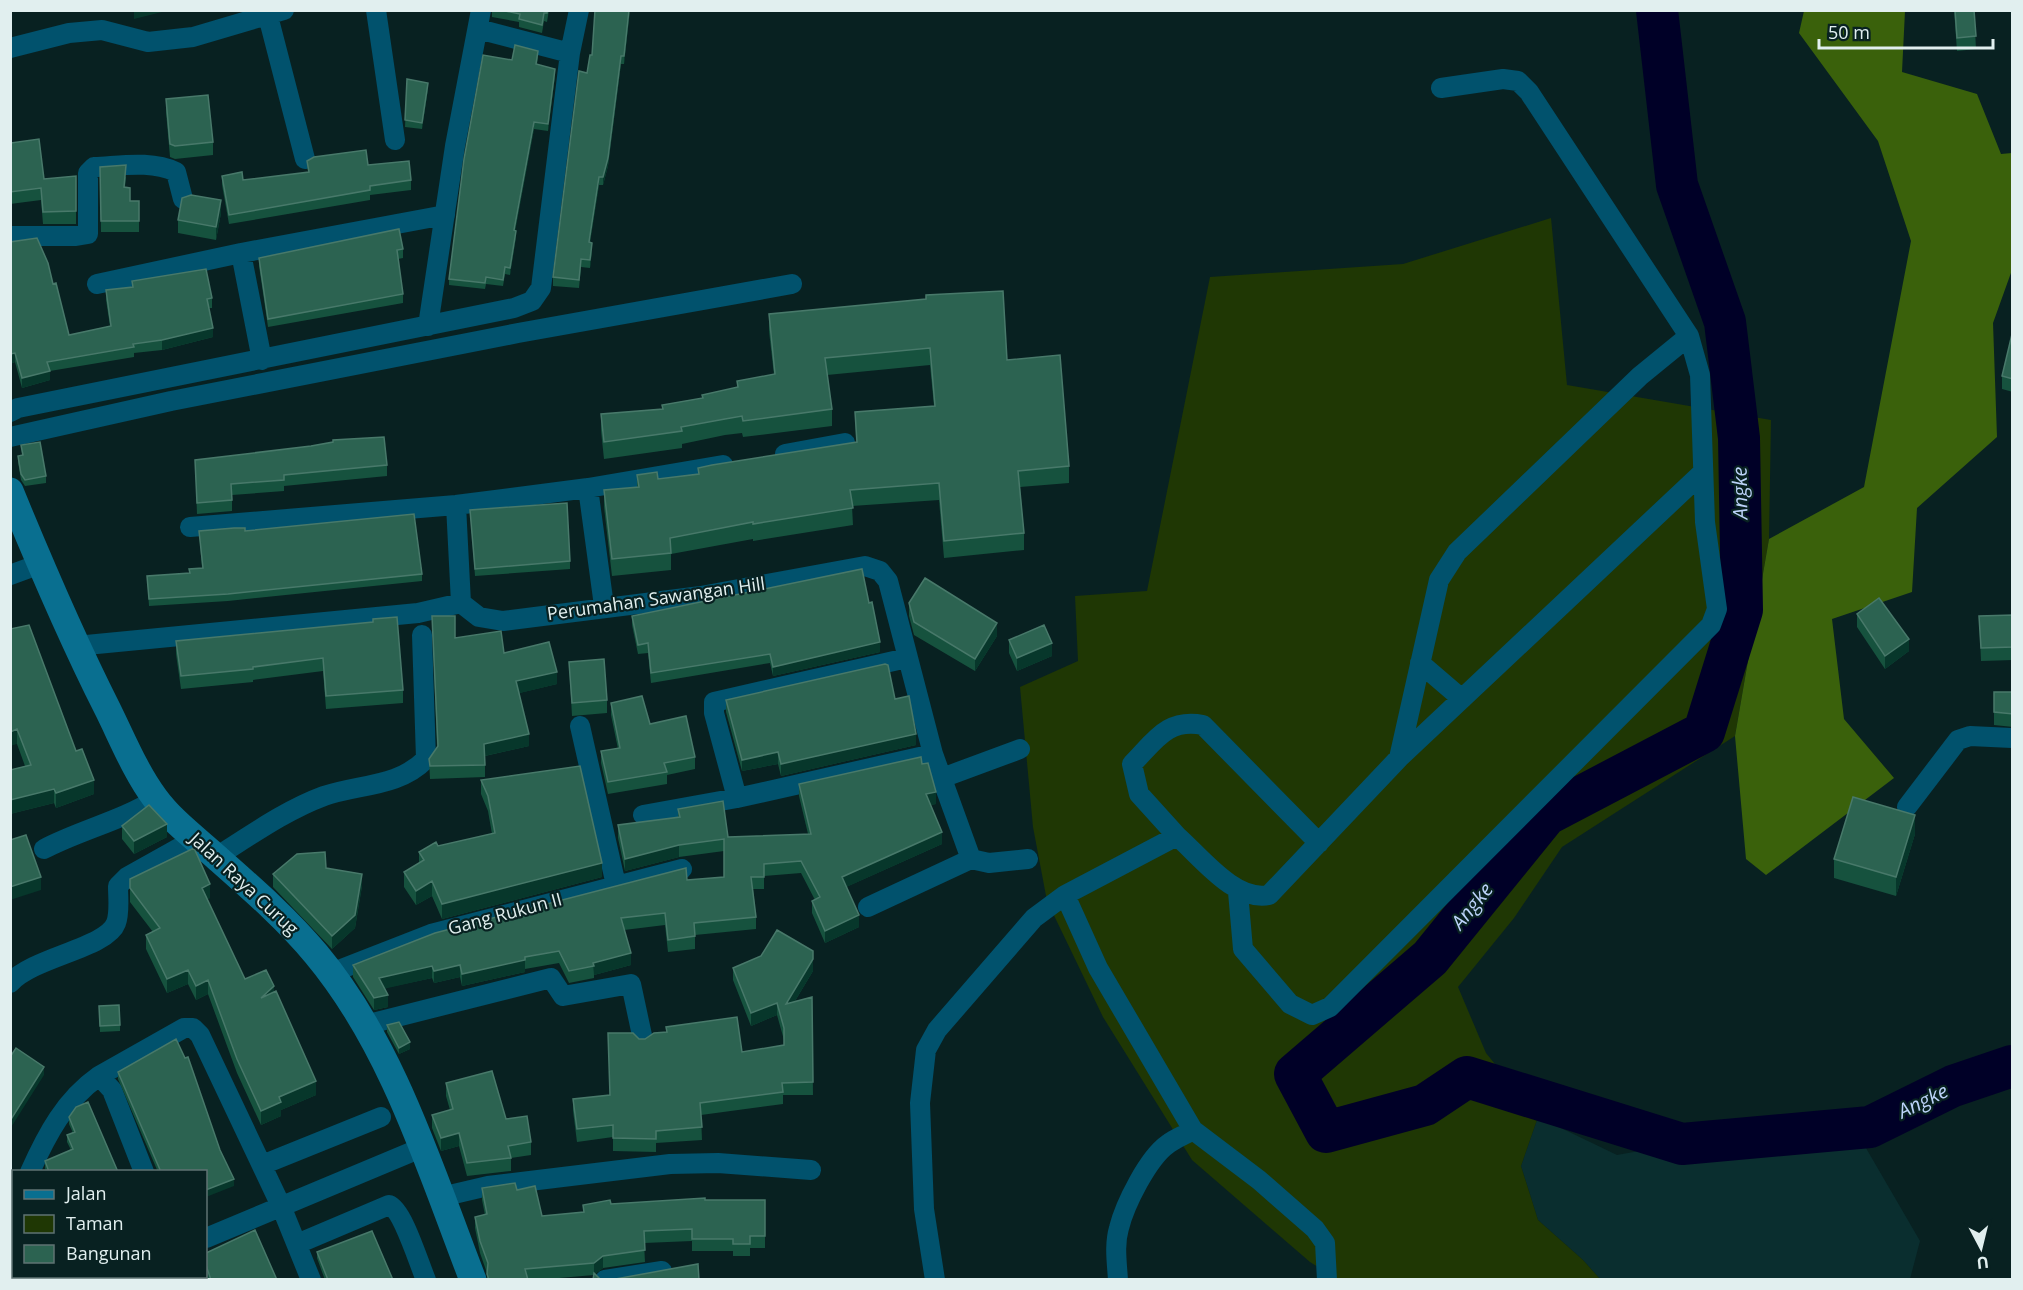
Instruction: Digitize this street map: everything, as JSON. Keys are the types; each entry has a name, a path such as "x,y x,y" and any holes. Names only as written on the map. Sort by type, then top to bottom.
{"main road":[{"name":"Jalan Raya Curug","path":"10,490 76,646 135,765 156,799 195,839 284,920 331,973 365,1025 422,1148 473,1280"}],"street":[{"path":"376,10 395,140"},
{"path":"10,411 514,308 532,301 541,288 570,53 579,10"},
{"path":"10,48 69,33 102,30 148,42 193,37 276,13 305,159"},
{"path":"428,326 472,46 479,20 570,53"},
{"path":"1239,892 1243,949 1290,1004 1312,1015 1330,1007 1711,625 1717,609 1705,522 1700,375 1689,336 1529,92 1518,81 1503,79 1441,88"},
{"path":"10,236 88,234 88,173 94,167 148,165 168,168 176,172 183,199"},
{"path":"97,284 241,253 445,215"},
{"path":"241,253 262,360"},
{"path":"10,436 171,400 518,333 792,284"},
{"path":"1399,758 1439,580 1457,552 1640,376 1689,336"},
{"path":"767,458 846,443"},
{"path":"190,527 456,505 588,488 744,461"},
{"path":"1319,843 1203,725 1187,722 1171,726 1132,764 1139,794 1177,836 1239,892 1260,897 1269,895 1319,843 1399,758 1702,473"},
{"path":"588,488 604,606"},
{"path":"76,646 418,614 461,603 456,505"},
{"path":"10,575 40,564"},
{"name":"Perumahan Sawangan Hill","path":"461,603 479,617 503,621 604,606 701,596 865,566 880,571 888,581 933,754 971,858"},
{"path":"216,857 278,818 323,797 400,778 416,770 426,759 422,635"},
{"path":"737,798 714,713 714,702 907,658"},
{"path":"1420,663 1462,699"},
{"path":"580,726 616,885"},
{"path":"1907,807 1958,740 1970,736 2013,738"},
{"path":"942,777 1020,749"},
{"path":"643,815 737,798 933,754"},
{"path":"44,849 69,836 136,811 156,799"},
{"path":"935,1280 924,1209 920,1102 926,1050 937,1030 1034,918 1065,896 1177,836"},
{"path":"10,983 28,967 96,942 107,934 116,924 118,886 128,877 195,839"},
{"path":"868,907 971,858 988,862 1028,859"},
{"name":"Gang Rukun II","path":"331,973 431,934 682,869"},
{"path":"1065,896 1098,968 1193,1130 1259,1180 1315,1229 1325,1243 1327,1280"},
{"path":"365,1025 551,978 563,996 631,984 643,1040"},
{"path":"31,1170 44,1141 68,1103 99,1076 184,1028 193,1028 200,1035 262,1165 311,1280"},
{"path":"99,1076 112,1090 143,1170"},
{"path":"262,1165 381,1117"},
{"path":"1118,1280 1116,1255 1119,1227 1145,1171 1155,1155 1168,1144 1193,1130"},
{"path":"207,1238 422,1148"},
{"path":"441,1197 488,1186 670,1164 718,1162 811,1170"},
{"path":"297,1244 389,1205 394,1207 401,1219 426,1280"},
{"path":"604,1280 662,1271"}],"shaded area":[{"path":"1538,1117 1617,1155 1689,1142 1852,1124 1920,1241 1910,1279 1600,1279 1583,1260 1538,1220 1521,1166"}],"green space":[{"path":"1804,11 1905,11 1902,72 1977,94 2001,154 2012,153 2012,270 1993,323 1997,437 1917,508 1912,592 1832,619 1844,719 1894,778 1766,875 1746,859 1735,736 1769,539 1864,487 1911,241 1878,141 1799,33"},
{"path":"1551,218 1567,385 1771,420 1769,539 1735,736 1562,847 1514,918 1458,987 1486,1053 1538,1117 1521,1166 1538,1220 1583,1260 1600,1279 1337,1279 1310,1262 1192,1160 1103,1017 1047,901 1033,827 1020,687 1078,661 1075,596 1147,591 1210,277 1403,264"}],"building":[{"path":"500,10 547,10 547,13 544,13 542,25 519,19 520,14"},
{"path":"595,10 629,10 608,158 603,177 599,177 589,242 592,243 590,260 581,259 579,280 553,277 579,71 587,73 590,55 592,55"},
{"path":"1955,10 1974,10 1976,36 1957,38"},
{"path":"515,45 538,51 536,64 555,69 548,124 534,122 514,230 516,231 510,268 505,267 503,280 486,277 485,283 449,279 464,159 483,55 512,60"},
{"path":"407,79 428,83 422,123 405,120"},
{"path":"208,95 213,142 175,146 170,144 166,99"},
{"path":"39,139 44,179 76,176 76,211 43,212 41,188 10,192 10,141 11,143"},
{"path":"366,150 368,165 409,161 411,180 370,186 370,190 229,215 222,176 242,172 243,180 309,172 307,161 314,157"},
{"path":"126,165 124,187 130,188 130,201 139,201 139,221 101,221 100,167"},
{"path":"191,195 221,200 216,227 178,220 182,198"},
{"path":"399,229 403,249 397,250 403,294 268,319 259,258"},
{"path":"37,238 48,263 53,284 56,283 69,335 111,326 106,290 133,287 132,281 206,269 212,298 207,299 213,328 133,344 134,347 47,362 50,371 22,378 15,353 10,354 10,242"},
{"path":"1003,291 1007,360 1060,355 1069,466 1018,471 1024,533 944,541 939,483 850,490 853,508 753,524 753,522 670,538 671,553 612,559 604,490 639,487 637,475 657,472 658,479 699,474 698,468 712,465 857,442 855,412 935,406 930,348 825,358 832,409 743,421 742,416 681,427 682,431 604,442 601,414 663,409 662,405 703,398 702,395 738,387 737,381 775,374 769,314 926,299 926,295"},
{"path":"2013,330 2013,379 2002,376"},
{"path":"384,437 387,465 284,475 284,480 231,484 232,500 197,503 195,460 311,446 333,442 333,440"},
{"path":"40,442 46,476 25,480 21,474 18,456 23,455 21,445"},
{"path":"567,503 570,561 475,569 470,510"},
{"path":"414,514 422,574 228,594 149,599 147,576 190,573 189,569 203,568 199,531 245,528 245,531"},
{"path":"862,569 869,603 872,602 880,642 773,667 770,654 651,673 648,643 638,645 632,616"},
{"path":"925,578 997,623 975,659 914,622 909,603"},
{"path":"1879,598 1909,639 1885,656 1857,614"},
{"path":"2013,615 2013,647 1981,648 1979,616"},
{"path":"432,616 455,616 455,638 501,631 504,653 549,642 557,672 516,681 529,734 484,744 485,765 430,766 429,759 438,746"},
{"path":"397,617 403,690 326,696 323,658 253,667 253,669 181,676 176,641 373,622 373,619"},
{"path":"29,625 76,751 82,749 94,780 56,793 54,789 10,800 10,770 31,765 17,729 10,732 10,629"},
{"path":"1044,625 1052,643 1017,658 1009,640"},
{"path":"604,659 607,700 572,703 569,662"},
{"path":"888,665 895,699 909,696 916,734 781,764 778,752 742,760 726,700"},
{"path":"1994,692 2013,692 2013,714 1994,712"},
{"path":"642,696 650,724 686,716 695,757 664,763 667,772 608,782 601,751 620,748 611,703"},
{"path":"921,757 922,764 928,763 936,792 926,794 942,832 842,877 859,915 825,931 812,901 820,897 801,861 764,864 764,877 751,877 756,917 694,923 695,936 668,940 665,913 621,918 631,953 593,963 594,966 569,971 559,951 525,957 525,960 462,974 460,965 434,971 432,966 379,978 388,995 374,998 353,965 435,933 686,868 687,880 724,877 724,839 679,845 625,859 618,825 680,817 678,809 723,801 728,837 811,834 799,784"},
{"path":"580,766 602,863 442,904 432,881 416,891 404,872 424,860 419,852 436,842 438,846 495,833 488,796 481,780"},
{"path":"1853,797 1915,815 1896,877 1834,859"},
{"path":"149,805 167,824 134,841 122,826"},
{"path":"26,835 41,877 10,887 10,840"},
{"path":"194,848 210,884 202,888 245,979 266,970 274,986 261,998 276,991 316,1081 279,1097 281,1102 261,1111 237,1059 208,980 196,986 188,970 167,979 146,935 160,928 130,888 130,879"},
{"path":"325,852 326,868 362,874 355,915 332,936 273,874 297,854"},
{"path":"777,930 813,951 813,959 786,1004 812,997 813,1082 782,1083 783,1092 700,1103 702,1127 656,1131 656,1139 613,1138 613,1125 577,1129 573,1099 610,1095 608,1033 633,1033 639,1039 645,1039 654,1033 667,1032 666,1027 737,1017 742,1052 784,1045 784,1028 777,1003 751,1013 733,968 761,956"},
{"path":"119,1005 120,1025 100,1026 99,1006"},
{"path":"399,1022 410,1042 399,1048 387,1025"},
{"path":"176,1039 185,1058 188,1057 220,1150 234,1179 207,1190 207,1170 160,1170 118,1072"},
{"path":"16,1048 44,1067 10,1121 10,1057"},
{"path":"492,1071 506,1119 527,1116 531,1142 508,1146 511,1158 467,1163 459,1133 441,1138 432,1115 453,1109 446,1083"},
{"path":"88,1102 117,1170 48,1170 45,1161 73,1149 67,1135 75,1132 69,1117 76,1107"},
{"path":"515,1183 517,1190 535,1186 542,1216 584,1212 583,1205 610,1200 611,1204 705,1198 705,1200 765,1200 765,1236 750,1236 750,1244 733,1244 733,1239 692,1239 692,1229 644,1231 645,1250 603,1256 594,1263 525,1269 528,1280 489,1280 488,1263 475,1217 487,1214 482,1188"},
{"path":"12,1204 12,1276 10,1276 10,1205"},
{"path":"255,1230 277,1280 211,1280 207,1268 207,1253"},
{"path":"372,1231 393,1280 328,1280 317,1252"},
{"path":"698,1264 699,1280 610,1280"},
{"path":"594,1273 600,1279 603,1280 593,1280"},
{"path":"162,1278 163,1280 142,1280"}],"waterway":[{"name":"Angke","path":"1657,10 1677,185 1725,322 1739,438 1742,610 1704,732 1546,815 1430,958 1295,1074 1326,1132 1425,1105 1467,1077 1682,1144 1870,1127 1953,1086 2012,1066"}]}
